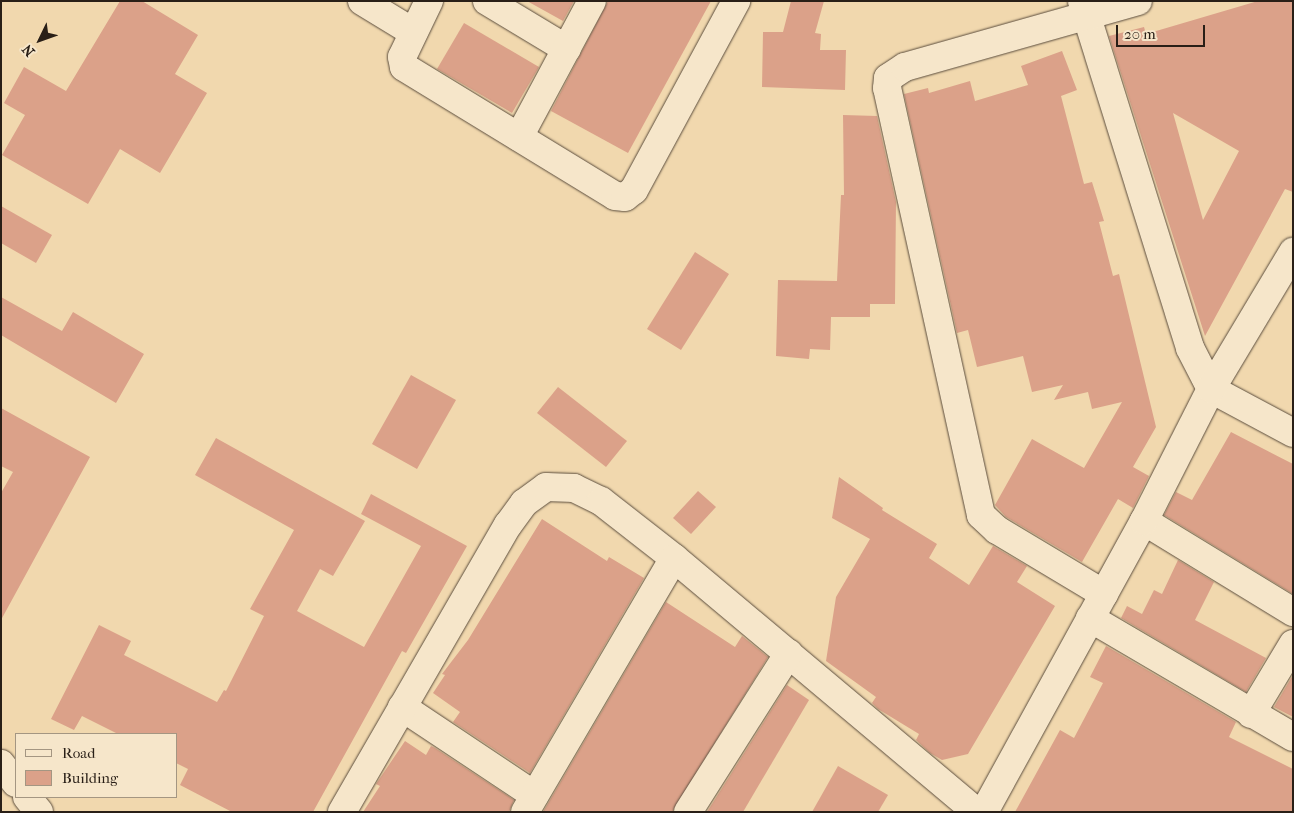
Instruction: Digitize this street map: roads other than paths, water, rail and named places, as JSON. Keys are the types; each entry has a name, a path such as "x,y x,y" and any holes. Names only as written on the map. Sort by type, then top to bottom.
{"street":[{"path":"362,1 413,32"},
{"path":"429,1 402,58 404,67 615,196 625,197 634,190 736,1"},
{"path":"487,1 566,49"},
{"path":"519,137 592,1"},
{"path":"1104,594 997,530 981,515 887,88 888,78 905,67 1085,9 1138,1"},
{"path":"1085,9 1190,348 1211,389 1293,433"},
{"path":"984,812 1144,521 1211,389 1293,252"},
{"path":"342,812 508,525 524,503 546,487 574,488 601,501 674,558 789,653 977,812"},
{"path":"1144,521 1293,612"},
{"path":"402,707 530,803 674,558"},
{"path":"1090,618 1293,737"},
{"path":"1251,714 1293,644"},
{"path":"688,812 789,653"},
{"path":"1,764 15,782"},
{"path":"28,798 39,812"}]}
